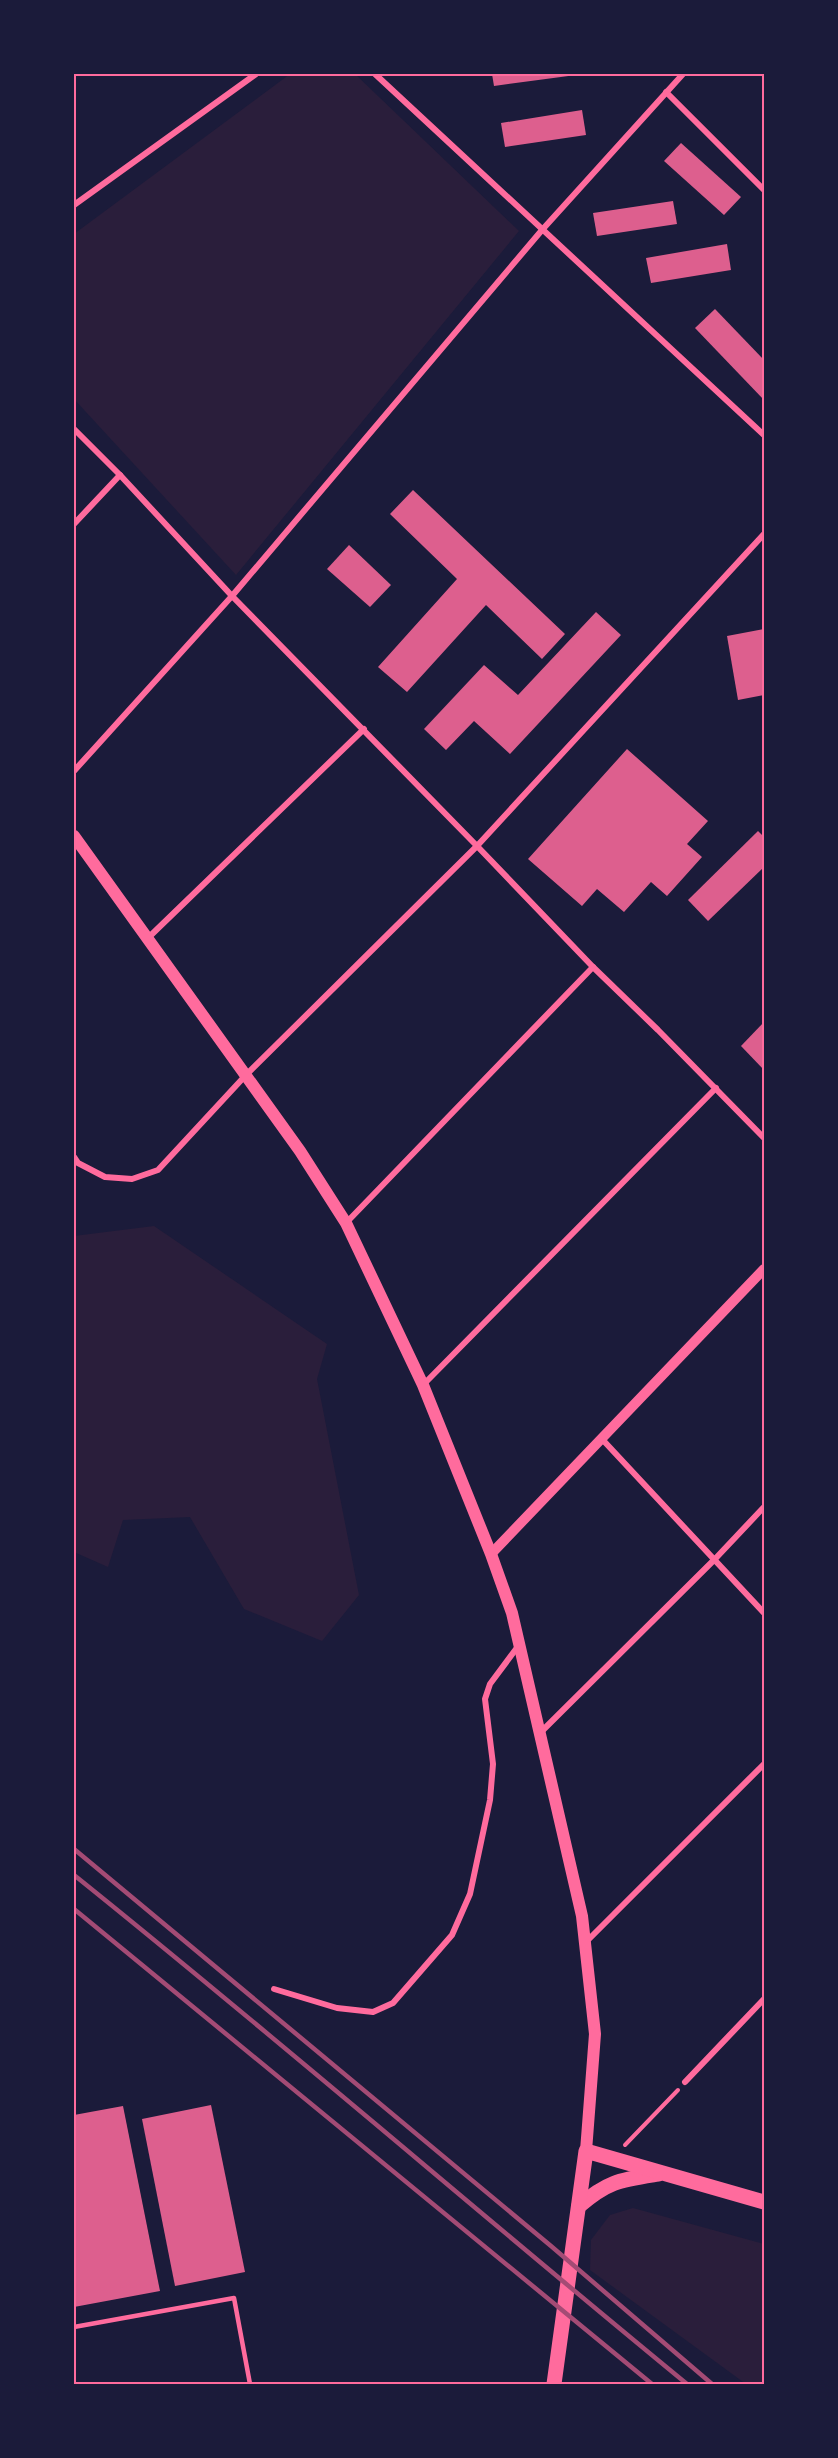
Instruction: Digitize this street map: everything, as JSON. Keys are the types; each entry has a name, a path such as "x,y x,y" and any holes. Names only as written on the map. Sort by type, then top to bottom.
{"main road":[{"path":"74,836 300,1151 346,1223 423,1385 491,1554 512,1613 582,1916 595,2034 586,2151 554,2385"},
{"path":"586,2151 765,2202"},
{"path":"579,2206 600,2188 619,2180 663,2173"}],"street":[{"path":"74,206 256,74"},
{"path":"375,74 765,435"},
{"path":"74,771 232,596 542,230 683,74"},
{"path":"666,92 765,190"},
{"path":"74,429 120,475 232,596 364,729 592,967 765,1138"},
{"path":"74,524 120,475"},
{"path":"74,1157 78,1163 105,1178 132,1179 158,1170 245,1076 477,846 765,534"},
{"path":"148,938 364,729"},
{"path":"346,1223 592,967"},
{"path":"423,1385 716,1088"},
{"path":"491,1554 765,1269"},
{"path":"601,1438 765,1613"},
{"path":"540,1734 765,1507"},
{"path":"274,1989 337,2008 373,2012 393,2003 452,1935 470,1894 490,1800 493,1764 485,1699 490,1684 519,1645"},
{"path":"585,1943 765,1764"},
{"path":"685,2082 765,1999"}],"lane":[{"path":"74,2327 234,2298 250,2385"}],"path":[{"path":"612,2158 685,2082"}],"shaded area":[{"path":"290,74 355,74 519,231 236,575 74,399 74,234"},
{"path":"154,1226 327,1344 317,1379 359,1595 322,1641 244,1609 190,1517 123,1520 108,1567 74,1552 74,1236"},
{"path":"633,2208 764,2244 764,2384 746,2384 590,2270 591,2240 610,2215"}],"building":[{"path":"492,74 575,74 576,75 494,86"},
{"path":"582,110 586,135 505,147 501,123"},
{"path":"681,143 741,197 724,215 664,161"},
{"path":"673,201 677,224 597,236 593,213"},
{"path":"727,244 731,270 651,283 646,258"},
{"path":"715,309 764,360 764,400 695,328"},
{"path":"413,490 565,634 542,659 486,605 407,692 378,667 457,579 390,514"},
{"path":"349,545 391,585 370,607 327,569"},
{"path":"596,612 621,635 510,754 474,721 446,750 424,729 484,665 518,695"},
{"path":"764,629 764,695 738,700 727,636"},
{"path":"627,749 708,821 687,844 702,857 667,896 651,882 624,912 597,889 582,906 528,859"},
{"path":"758,831 764,837 764,867 708,921 688,900"},
{"path":"764,1022 764,1070 741,1046"},
{"path":"211,2105 245,2272 175,2286 142,2119"},
{"path":"123,2106 160,2291 74,2307 74,2115"}],"railway":[{"path":"74,1849 551,2246 712,2384"},
{"path":"74,1875 687,2384"},
{"path":"74,1909 652,2384"}]}
